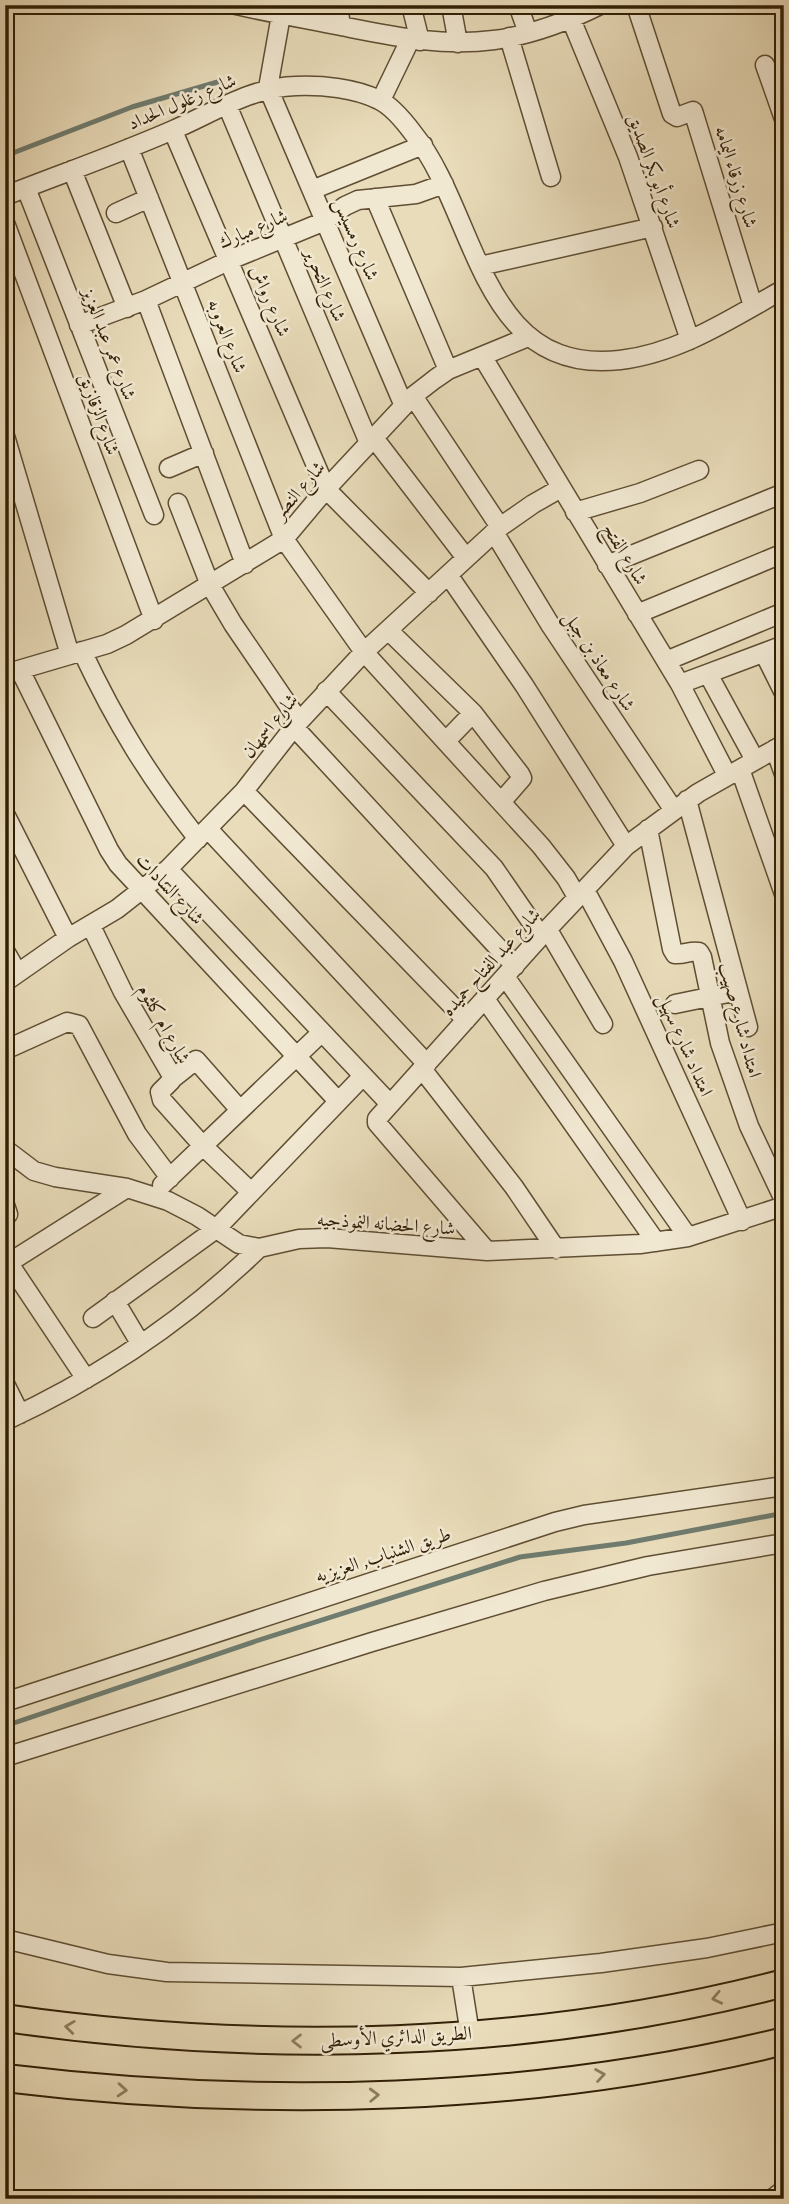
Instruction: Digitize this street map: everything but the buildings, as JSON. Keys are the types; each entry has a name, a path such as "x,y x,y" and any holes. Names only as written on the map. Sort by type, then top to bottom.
{"highway":[{"name":"الطريق الدائري الأوسطى","path":"5,2018 162,2036 273,2041 371,2040 568,2024 666,2008 784,1983"},
{"path":"5,2078 72,2087 173,2094 274,2097 375,2095 475,2089 576,2078 675,2063 784,2041"}],"street":[{"path":"236,5 415,41 458,43 528,33 571,19 600,5"},
{"path":"338,5 341,26"},
{"path":"411,5 415,41 381,100 402,119 423,145 444,184 491,292 508,316 528,337 548,349 593,361 647,355 690,340 784,289"},
{"path":"451,5 458,43"},
{"path":"518,5 528,33"},
{"name":"شارع زرقاء اليمامه","path":"636,5 672,114 677,117 693,111 753,306"},
{"path":"268,88 281,15"},
{"name":"شارع أبو بكر الصديق","path":"571,19 628,157 690,340"},
{"path":"509,37 551,177"},
{"path":"765,65 784,119"},
{"name":"شارع زغلول الحداد","path":"5,196 173,131 268,88 297,85 326,87 381,100"},
{"name":"شارع رمسيس","path":"268,88 409,401 497,530"},
{"name":"شارع التحرير","path":"227,105 282,239 372,441 466,558"},
{"name":"شارع رواش","path":"173,131 326,489"},
{"path":"312,190 423,145"},
{"name":"شارع العروبه","path":"129,148 284,540 364,652 446,741"},
{"path":"72,170 127,308"},
{"name":"شارع مبارك","path":"79,325 146,300 230,260 326,221 351,204 375,198 416,194 444,184"},
{"name":"شارع عمر عبد العزيز","path":"26,188 154,515"},
{"path":"116,213 149,198"},
{"path":"375,198 448,370"},
{"name":"شارع الزقازيق","path":"5,223 153,620"},
{"path":"480,266 653,228"},
{"path":"146,300 245,564"},
{"name":"شارع النصر","path":"13,672 126,635 284,540 326,489 409,401 448,370 528,337"},
{"name":"شارع الفتح","path":"482,356 680,684 741,768"},
{"path":"5,436 76,653 163,795 424,1066 556,1249"},
{"path":"169,468 204,453"},
{"path":"575,512 640,493 699,470"},
{"name":"شارع اسمهان","path":"11,977 68,938 91,926 168,869 244,791 297,724 364,652 497,530 561,488"},
{"path":"326,489 429,593"},
{"path":"607,565 784,493"},
{"path":"178,503 209,585 297,724 510,972 688,1237"},
{"name":"شارع معاذ بن جبل","path":"497,530 551,626 680,805 748,1027"},
{"path":"637,614 784,554"},
{"path":"449,576 524,685 626,846"},
{"path":"666,661 784,612"},
{"path":"388,630 473,713 522,778 502,802"},
{"path":"680,684 784,645"},
{"path":"764,653 784,693"},
{"name":"شارع السادات","path":"13,672 118,864 338,1101"},
{"path":"708,674 784,894"},
{"path":"326,691 494,868 545,933 603,1024"},
{"path":"446,741 473,713"},
{"name":"امتداد شارع سهيل","path":"446,741 581,893 624,961 741,1221"},
{"path":"779,746 784,774"},
{"name":"شارع عبد الفتاح حميده","path":"486,1251 377,1124 377,1119 626,846 680,805 779,746"},
{"path":"244,791 466,1020"},
{"path":"7,825 68,938"},
{"name":"امتداد شارع صهيب","path":"648,829 672,949 675,954 694,951 699,953 720,1043 749,1126 784,1199"},
{"path":"168,869 390,1104"},
{"name":"شارع ام كلثوم","path":"91,926 122,992 173,1079 160,1092 162,1100 203,1146 251,1192"},
{"path":"5,951 11,977"},
{"path":"675,1004 738,991"},
{"path":"485,999 656,1242"},
{"path":"5,1050 67,1022 82,1028 137,1134 170,1178"},
{"path":"152,1195 321,1033"},
{"path":"173,1079 196,1060 240,1110"},
{"path":"93,1318 215,1229 363,1076"},
{"path":"5,1149 34,1171 152,1195 180,1206 239,1244 259,1248"},
{"path":"86,1380 10,1262 127,1188"},
{"path":"5,1205 8,1214 5,1216"},
{"name":"شارع الحضانه النموذجيه","path":"259,1248 299,1239 327,1238 486,1251 656,1242 688,1237 784,1206"},
{"path":"5,1384 12,1417 86,1380 224,1282 259,1248"},
{"path":"115,1301 140,1343"},
{"name":"طريق الشنباب, العزيزيه","path":"5,1702 555,1522 584,1515 784,1486"},
{"path":"5,1756 544,1591 648,1566 784,1543"},
{"path":"5,1939 108,1964 167,1972 461,1977 601,1964 707,1948 784,1932"},
{"path":"461,1977 470,2034"},
{"path":"772,2199 784,2190"}],"waterway":[{"path":"5,156 132,107 221,81"},
{"path":"5,1726 256,1641 520,1557 626,1543 784,1513"}]}
